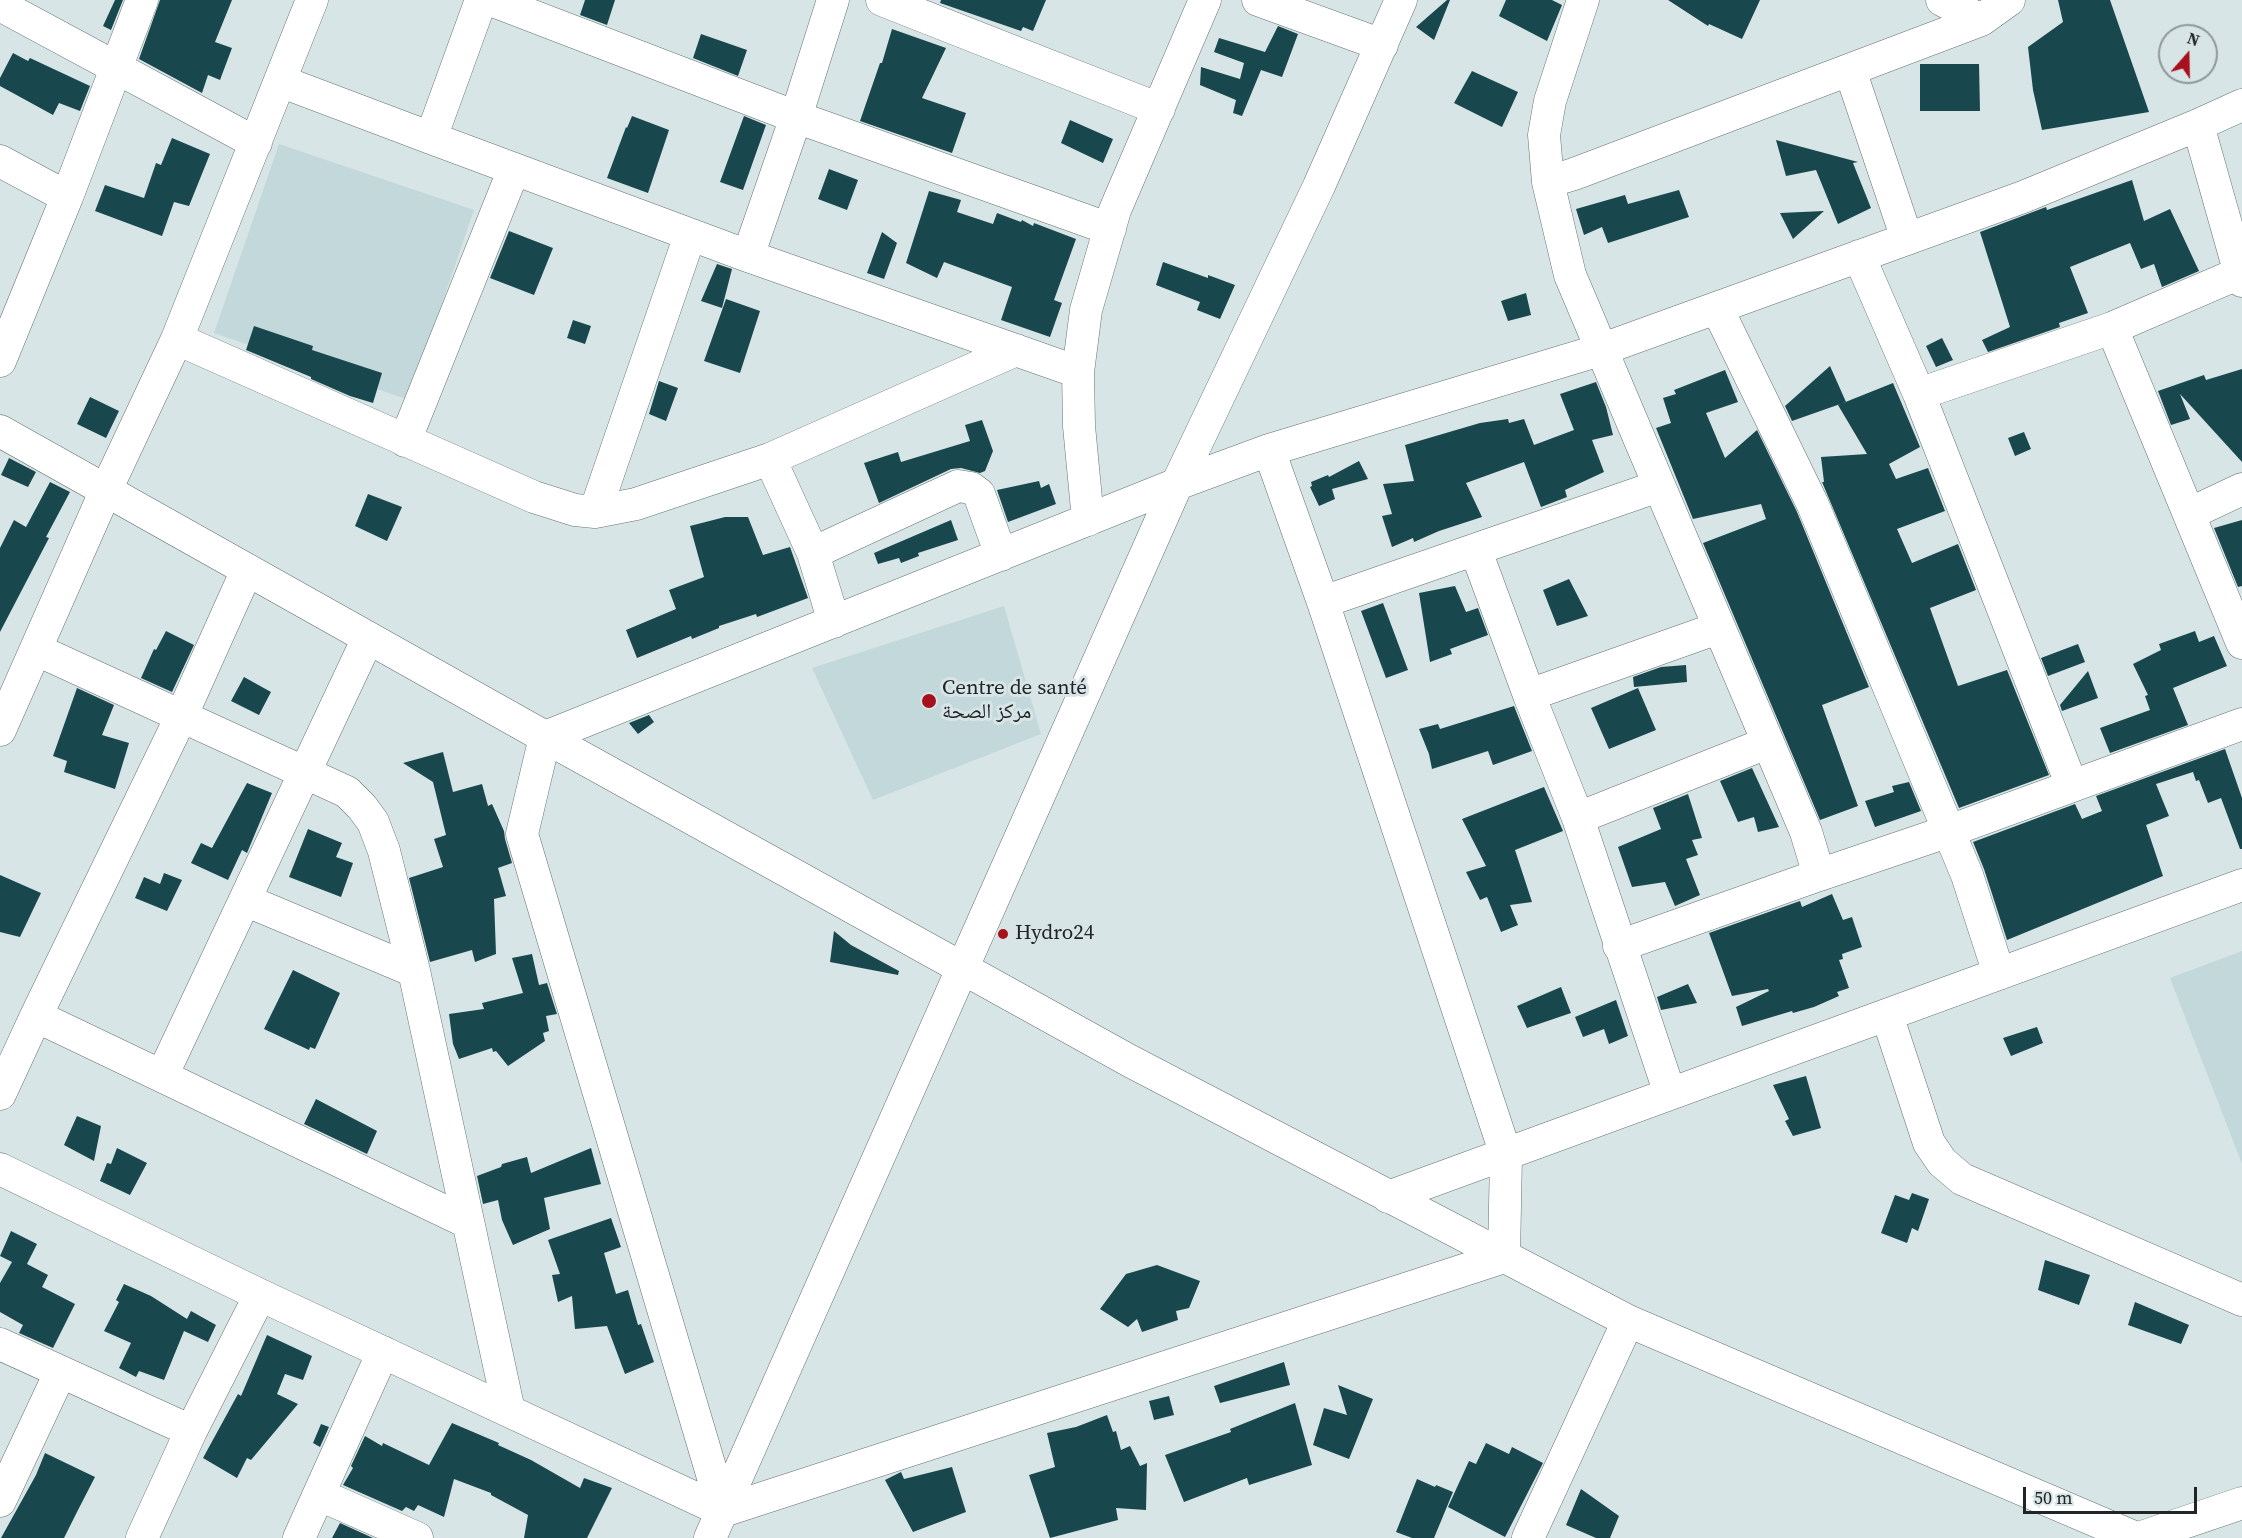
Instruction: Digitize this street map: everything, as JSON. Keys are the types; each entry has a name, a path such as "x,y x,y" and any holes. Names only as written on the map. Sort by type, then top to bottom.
{"street":[{"path":"0,361 67,197 142,0"},
{"path":"0,730 106,490 177,339 312,0"},
{"path":"431,138 481,0"},
{"path":"491,0 796,117 1110,229"},
{"path":"748,256 833,0"},
{"path":"882,0 1159,109"},
{"path":"1088,520 1079,426 1078,372 1086,310 1115,210 1205,0"},
{"path":"1258,0 1382,45"},
{"path":"716,1524 1177,484 1319,186 1401,0"},
{"path":"1583,0 1550,101 1544,135 1548,182 1570,275 1806,832 1819,875"},
{"path":"1942,0 1982,20"},
{"path":"1548,182 1982,20 2009,0"},
{"path":"0,5 256,143"},
{"path":"1850,70 1907,239"},
{"path":"280,81 690,235 1078,372"},
{"path":"545,737 1177,484 1269,450 1600,350 2023,197 2242,105"},
{"path":"1919,394 2112,328 2241,275 2198,125"},
{"path":"0,161 67,197"},
{"path":"405,441 514,169"},
{"path":"595,512 690,235"},
{"path":"1859,256 1919,394 2072,786"},
{"path":"1717,308 1814,505 1967,875 1999,974"},
{"path":"2112,328 2242,644"},
{"path":"177,339 534,497 575,510 595,512 636,504 770,459 1016,350"},
{"path":"0,431 545,737 1140,1066 1628,1321 2082,1527 2138,1538 2242,1503"},
{"path":"1269,450 1323,602 1506,1155 1504,1257"},
{"path":"770,459 813,554 834,622"},
{"path":"813,554 958,486 971,488 979,494 1001,555"},
{"path":"1323,602 1659,486"},
{"path":"2189,514 2242,489"},
{"path":"1476,551 1529,695 1578,818 1670,1094"},
{"path":"0,1094 181,717 247,570"},
{"path":"1529,695 1718,628"},
{"path":"162,1076 368,638"},
{"path":"37,650 347,792 373,822 384,851 414,971 509,1411"},
{"path":"1619,946 1948,831 2242,724"},
{"path":"545,737 522,834 716,1524"},
{"path":"1578,818 1767,743"},
{"path":"1388,1197 2242,885"},
{"path":"245,900 414,971"},
{"path":"1887,1015 1929,1143 1942,1162 1962,1179 2242,1300"},
{"path":"36,1016 467,1222"},
{"path":"0,1168 260,1295 509,1411 716,1524 1504,1257"},
{"path":"142,1538 191,1431 260,1295"},
{"path":"1528,1538 1628,1321"},
{"path":"0,1344 191,1431"},
{"path":"299,1538 383,1352"},
{"path":"0,1502 60,1373"},
{"path":"320,1495 417,1538"}],"shaded area":[{"path":"279,144 474,210 409,400 214,333"},
{"name":"Centre de santé مركز الصحة","path":"1004,606 1041,734 873,800 812,668"},
{"path":"2242,951 2242,1164 2170,978"}],"building":[{"path":"115,0 123,0 111,30 103,26"},
{"path":"160,0 232,0 215,42 232,48 220,80 208,75 202,93 139,59"},
{"path":"585,0 615,0 607,25 580,15"},
{"path":"941,0 1046,0 1033,31 1023,27 1021,31 940,3"},
{"path":"1447,0 1450,0 1434,40 1416,27"},
{"path":"1506,0 1552,0 1562,5 1547,41 1499,16"},
{"path":"1668,0 1760,0 1742,39 1709,24 1708,26"},
{"path":"2058,0 2110,0 2149,112 2042,130 2033,90 2028,47 2063,22"},
{"path":"1278,26 1298,34 1282,77 1261,70 1242,116 1233,113 1236,100 1200,85 1201,67 1240,79 1244,63 1214,52 1219,38 1265,52"},
{"path":"892,29 946,48 922,98 966,113 952,153 860,121"},
{"path":"701,34 747,50 738,76 693,58"},
{"path":"13,53 28,61 30,58 90,86 80,111 59,103 53,115 0,86 0,78"},
{"path":"1920,64 1979,64 1980,111 1920,111"},
{"path":"1472,71 1518,92 1502,127 1454,103"},
{"path":"632,116 669,130 648,193 607,178"},
{"path":"744,116 766,125 743,190 720,182"},
{"path":"1070,120 1113,139 1103,163 1061,143"},
{"path":"172,138 210,154 189,206 174,202 162,236 95,211 105,185 144,198 156,163 161,165"},
{"path":"1776,140 1858,162 1853,163 1871,208 1838,224 1816,170 1786,176"},
{"path":"829,169 858,180 847,210 818,199"},
{"path":"2132,180 2144,221 2170,209 2199,271 2162,287 2154,264 2141,269 2130,243 2070,267 2088,313 2059,323 2060,327 1988,352 1982,340 2010,327 1980,232 2046,207 2047,210"},
{"path":"1679,190 1689,217 1608,243 1602,227 1584,235 1576,209 1625,195 1628,204"},
{"path":"929,191 961,200 957,212 993,224 997,213 1021,222 1022,220 1033,226 1034,223 1076,239 1054,300 1062,303 1050,337 1001,320 1012,287 944,262 937,278 906,263"},
{"path":"1824,211 1793,239 1780,213"},
{"path":"509,231 553,248 534,295 490,278"},
{"path":"882,232 897,243 884,279 867,273"},
{"path":"1163,262 1235,285 1220,319 1197,310 1200,302 1156,285"},
{"path":"717,264 732,269 722,308 701,301"},
{"path":"1526,293 1531,315 1508,321 1501,301"},
{"path":"726,299 760,311 740,373 704,361"},
{"path":"573,320 591,326 585,344 567,338"},
{"path":"254,326 313,346 312,350 382,373 373,403 350,396 246,350"},
{"path":"1942,338 1953,360 1936,367 1926,346"},
{"path":"1830,366 1846,402 1792,421 1785,406"},
{"path":"2242,369 2242,462 2180,394 2190,419 2171,425 2158,391 2204,375 2206,380"},
{"path":"1725,370 1738,402 1706,413 1725,458 1757,430 1797,512 1869,687 1822,705 1858,806 1820,820 1703,543 1766,519 1761,504 1693,519 1656,428 1671,423 1663,398 1676,394 1674,390"},
{"path":"659,381 678,388 666,421 649,414"},
{"path":"1596,382 1606,407 1613,435 1592,440 1604,472 1565,490 1567,497 1541,507 1524,462 1466,483 1482,517 1414,542 1413,538 1392,547 1382,516 1392,514 1383,484 1414,481 1405,445 1480,423 1508,419 1509,423 1524,419 1534,445 1574,430 1560,394"},
{"path":"1893,383 1920,447 1889,464 1896,479 1928,468 1945,511 1897,529 1912,563 1958,544 1976,590 1930,608 1958,686 2007,670 2049,775 1959,808 1822,482 1824,482 1821,457 1867,454 1838,405"},
{"path":"90,397 119,411 106,438 77,424"},
{"path":"982,420 993,451 985,471 980,473 961,468 951,469 879,503 864,463 898,452 901,462 970,441 965,425"},
{"path":"2024,432 2031,449 2015,456 2008,438"},
{"path":"9,458 36,472 28,487 1,475"},
{"path":"1359,461 1368,479 1332,489 1335,499 1319,506 1310,487 1311,482 1328,475 1329,477"},
{"path":"1039,481 1041,488 1049,484 1056,504 1008,522 997,490"},
{"path":"50,482 70,492 0,632 0,548 14,520 26,527"},
{"path":"368,494 402,507 387,541 355,526"},
{"path":"725,517 748,517 763,555 790,547 808,598 757,617 756,614 719,626 719,628 692,639 691,636 637,658 626,630 676,609 669,590 704,577 690,526"},
{"path":"951,520 958,540 918,553 919,556 901,563 899,558 878,564 874,553"},
{"path":"2242,520 2242,586 2238,587 2214,528"},
{"path":"1569,579 1588,616 1557,626 1543,590"},
{"path":"1455,586 1466,612 1478,608 1488,635 1450,649 1452,654 1430,662 1419,593"},
{"path":"1383,603 1408,670 1386,678 1361,611"},
{"path":"166,631 194,645 172,692 141,678 154,649 156,650"},
{"path":"2195,631 2199,642 2214,636 2227,666 2173,688 2188,725 2110,753 2100,728 2150,710 2145,696 2148,695 2133,664 2161,650 2159,644"},
{"path":"2078,644 2085,662 2048,676 2041,658"},
{"path":"1686,665 1687,682 1634,687 1633,677 1661,667"},
{"path":"2088,671 2098,698 2062,711 2060,705"},
{"path":"244,677 271,692 259,715 231,701"},
{"path":"77,688 114,705 102,735 129,743 115,789 64,772 67,761 53,756"},
{"path":"1638,688 1656,730 1609,749 1591,708"},
{"path":"1514,706 1532,751 1493,765 1488,751 1432,769 1419,729 1438,724 1440,729"},
{"path":"649,715 654,722 638,734 629,723"},
{"path":"2225,749 2242,798 2242,849 2240,849 2221,798 2208,803 2199,780 2196,781 2193,772 2156,784 2169,816 2146,825 2163,876 2007,940 1973,842 2075,804 2082,819 2102,811 2096,796"},
{"path":"443,752 453,792 482,784 488,806 492,804 504,831 512,863 498,868 506,896 494,899 496,954 475,962 472,950 430,962 409,878 443,867 434,839 446,835 433,782 403,763"},
{"path":"1752,768 1779,827 1758,832 1754,817 1738,822 1720,781"},
{"path":"1909,782 1921,811 1875,827 1865,801 1894,792 1892,786"},
{"path":"247,783 272,793 247,853 242,850 228,880 191,863 201,843 212,848"},
{"path":"1544,787 1563,831 1515,850 1532,902 1510,905 1518,925 1501,932 1487,897 1480,900 1466,872 1486,866 1462,819"},
{"path":"1688,794 1702,838 1692,840 1698,855 1686,859 1700,895 1675,906 1665,882 1632,887 1618,847 1661,829 1653,808"},
{"path":"308,829 342,843 336,857 353,863 341,897 289,877"},
{"path":"164,873 182,880 167,911 135,898 144,877 160,884"},
{"path":"0,875 41,893 20,937 0,932"},
{"path":"1832,894 1843,920 1852,917 1862,947 1842,954 1843,959 1839,960 1849,988 1837,992 1839,996 1814,1007 1742,1026 1736,1007 1769,991 1768,989 1732,996 1709,933 1800,901 1802,907"},
{"path":"834,931 851,945 899,971 898,975 830,962"},
{"path":"532,954 539,985 547,983 557,1014 546,1016 549,1031 543,1033 545,1041 508,1066 496,1051 493,1052 492,1048 459,1059 453,1044 449,1014 484,1009 482,1003 523,993 512,958"},
{"path":"293,970 340,993 315,1049 310,1047 309,1050 264,1029"},
{"path":"1688,984 1697,1003 1661,1010 1657,997"},
{"path":"1561,987 1571,1013 1527,1028 1517,1006"},
{"path":"1616,1000 1628,1036 1609,1044 1604,1029 1583,1037 1575,1017"},
{"path":"2037,1027 2043,1043 2011,1056 2003,1038"},
{"path":"1806,1076 1821,1128 1793,1136 1785,1121 1789,1119 1773,1085"},
{"path":"316,1099 377,1131 367,1154 304,1124"},
{"path":"77,1116 101,1126 94,1161 64,1145"},
{"path":"117,1148 147,1163 130,1195 100,1181 107,1163 111,1164"},
{"path":"591,1148 601,1184 544,1198 550,1229 513,1245 502,1220 498,1200 483,1204 477,1176 501,1167 502,1164 527,1157 531,1173"},
{"path":"1912,1193 1929,1199 1918,1231 1912,1228 1907,1243 1881,1233 1895,1195 1909,1200"},
{"path":"611,1218 621,1247 604,1253 616,1294 628,1290 638,1325 641,1324 654,1362 625,1374 607,1326 575,1329 572,1296 558,1302 552,1275 560,1274 548,1240"},
{"path":"11,1231 37,1244 27,1264 48,1275 42,1287 75,1304 53,1348 19,1333 23,1325 0,1312 0,1283 12,1262 0,1256"},
{"path":"2045,1260 2090,1275 2079,1305 2038,1290"},
{"path":"1157,1265 1200,1281 1189,1308 1176,1311 1178,1320 1142,1332 1137,1319 1128,1327 1100,1309 1126,1274"},
{"path":"124,1284 151,1296 187,1319 191,1311 216,1325 208,1342 184,1331 164,1380 139,1371 136,1377 119,1368 131,1343 104,1331 119,1302 116,1300"},
{"path":"2135,1302 2189,1325 2181,1344 2128,1325"},
{"path":"267,1335 312,1356 303,1380 285,1374 277,1394 298,1404 251,1460 247,1458 237,1478 203,1458 238,1394 241,1396"},
{"path":"1284,1362 1290,1385 1220,1403 1214,1386"},
{"path":"1338,1385 1373,1399 1349,1459 1313,1445 1324,1408 1347,1415"},
{"path":"1169,1396 1174,1415 1154,1420 1149,1401"},
{"path":"1295,1403 1312,1465 1249,1485 1247,1478 1184,1502 1165,1455 1231,1432 1230,1429"},
{"path":"1107,1415 1113,1432 1116,1431 1121,1450 1130,1446 1140,1466 1147,1463 1146,1510 1116,1508 1118,1520 1050,1538 1029,1475 1055,1467 1047,1433 1076,1427"},
{"path":"452,1423 499,1443 498,1445 531,1460 580,1488 584,1478 612,1488 587,1538 524,1538 528,1515 491,1493 454,1479 444,1517 418,1505 414,1511 406,1507 402,1511 343,1485 353,1468 351,1466 365,1436 382,1446 383,1443 429,1465"},
{"path":"321,1424 329,1427 320,1447 313,1443"},
{"path":"1486,1443 1509,1454 1512,1447 1543,1463 1505,1537 1448,1507 1469,1461 1476,1464"},
{"path":"45,1453 95,1477 64,1538 1,1538 36,1475"},
{"path":"952,1467 966,1512 913,1532 885,1480 901,1472 904,1479"},
{"path":"1417,1479 1453,1492 1434,1538 1412,1538 1396,1532"},
{"path":"1581,1489 1619,1516 1610,1538 1596,1538 1566,1525"},
{"path":"340,1523 373,1538 332,1538"}],"place":[{"name":"Centre de santé مركز الصحة","path":"929,701"},
{"name":"Hydro24","path":"1003,934"}]}
